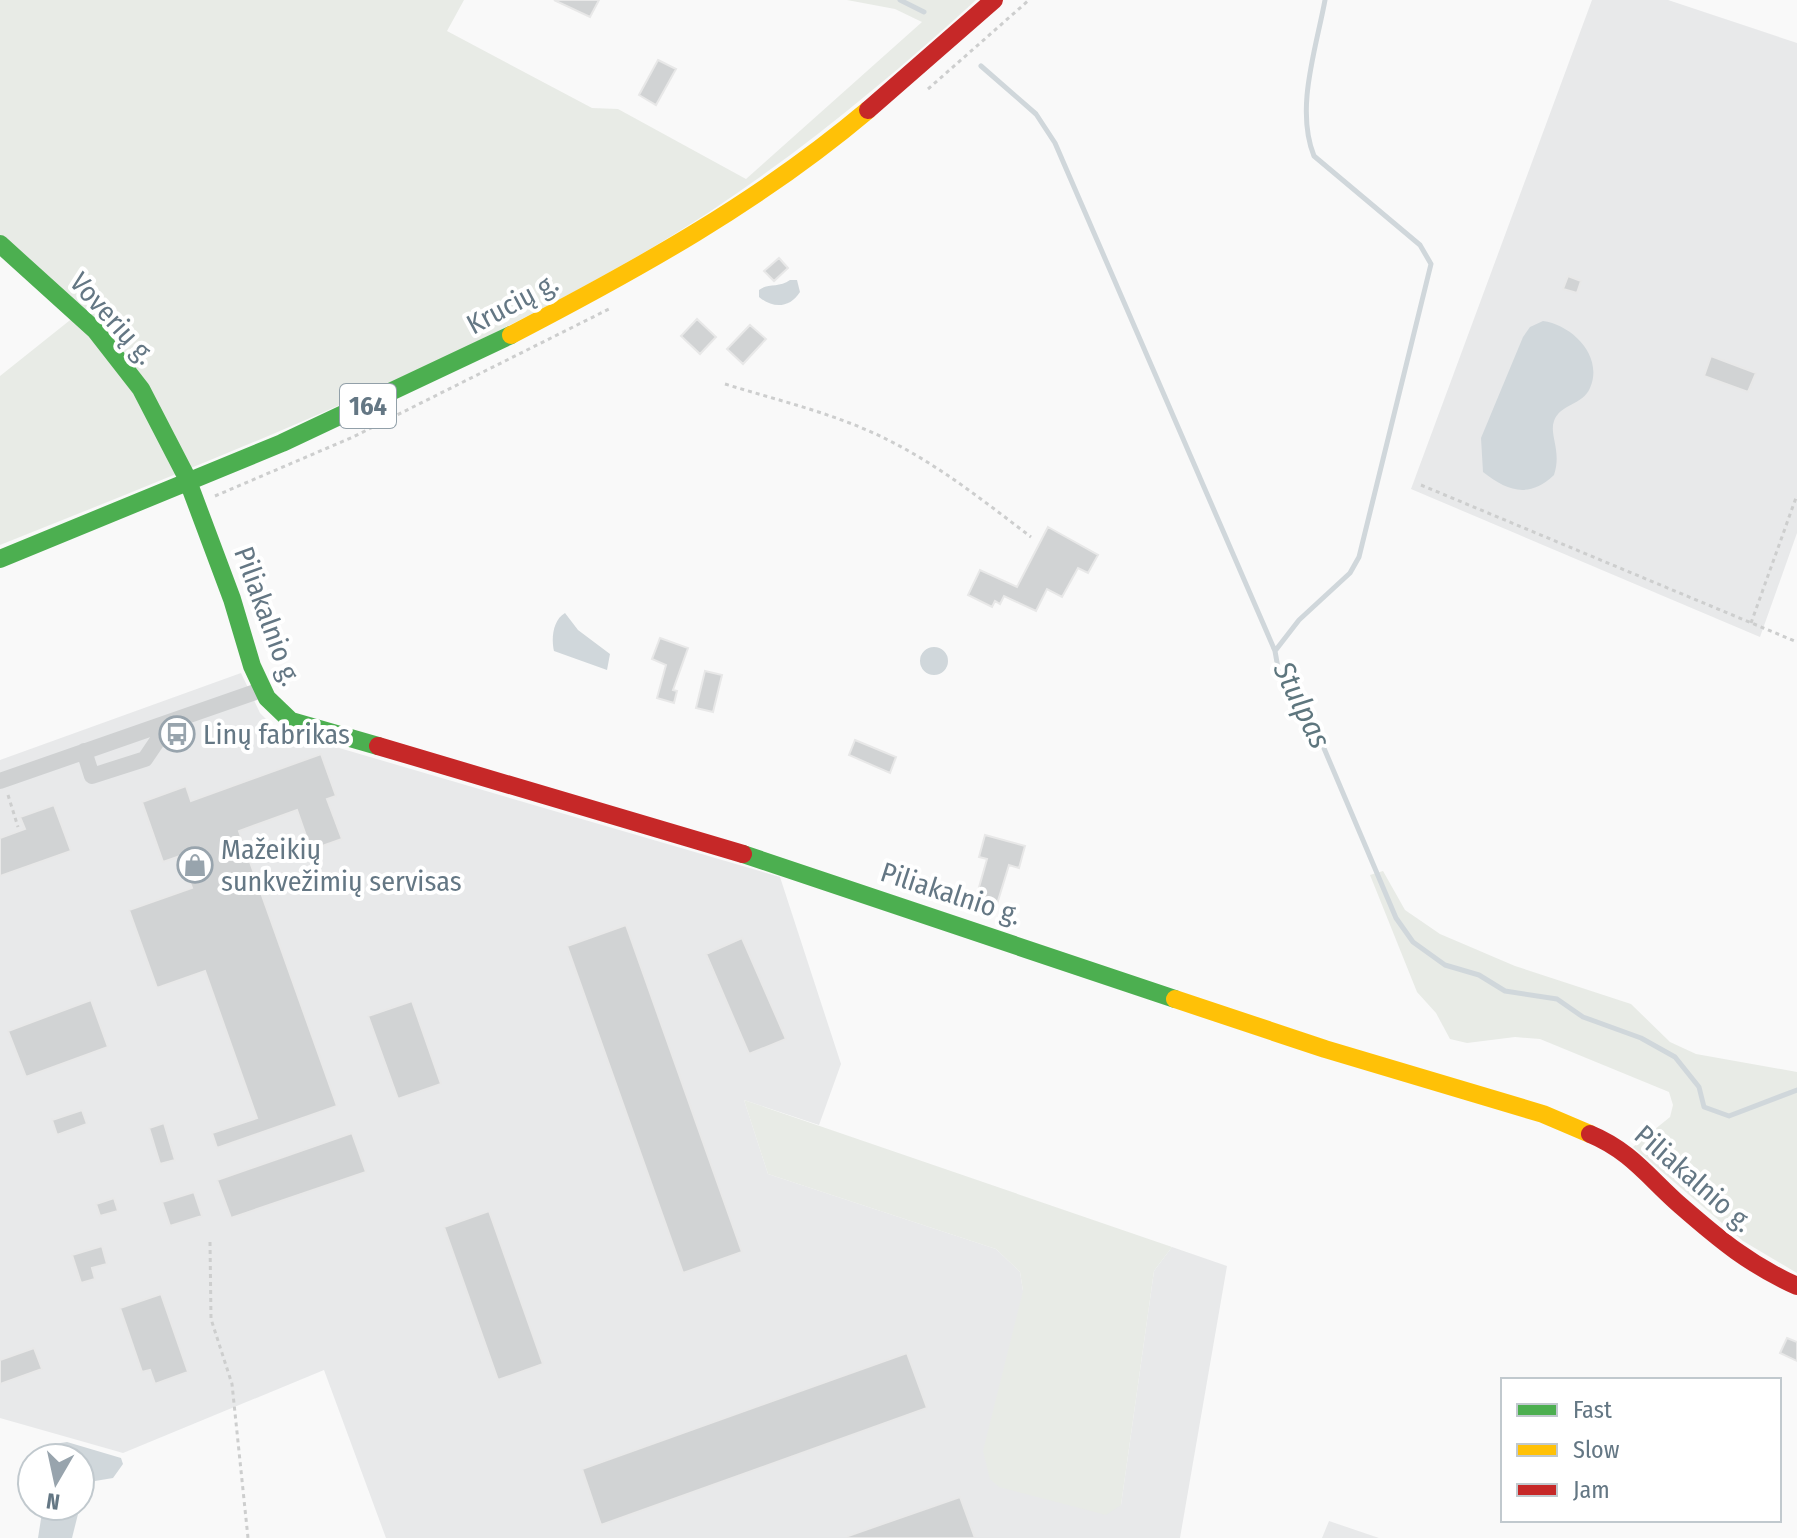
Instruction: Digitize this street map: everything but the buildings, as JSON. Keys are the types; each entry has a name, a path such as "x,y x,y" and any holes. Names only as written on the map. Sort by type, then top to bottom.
{"street":[{"name":"Krucių g.","path":"0,559 190,484 452,367 645,264 771,186 845,128 994,0"},
{"name":"Voverių g.","path":"0,244 122,361 161,422 190,484"},
{"name":"Piliakalnio g.","path":"190,484 248,643 261,690 274,710 312,728 722,847 1325,1049 1543,1114 1618,1146 1681,1206 1756,1268 1797,1286"},
{"path":"1,781 261,690"},
{"path":"84,751 92,776 145,759 170,722"}],"path":[{"path":"725,384 828,416 887,439 961,484 1031,537"},
{"path":"1421,485 1797,642"},
{"path":"1751,623 1797,495"},
{"path":"1,781 18,827"},
{"path":"210,1242 211,1319 232,1384 248,1538"}],"shaded area":[{"path":"0,0 464,0 447,31 592,108 618,109 746,179 922,22 895,9 847,0 976,0 860,101 737,194 650,249 572,293 493,334 331,409 0,545 0,376 84,309 0,235"},
{"path":"1592,0 1668,0 1797,43 1797,533 1760,637 1411,489"},
{"path":"797,280 800,292 786,304 770,304 759,297 762,288"},
{"path":"1543,321 1565,329 1583,344 1593,365 1593,376 1587,394 1561,411 1554,421 1557,458 1554,475 1536,487 1518,490 1501,484 1483,472 1481,438 1523,337 1530,327"},
{"path":"565,613 578,630 610,654 607,670 554,651 554,630"},
{"path":"934,647 944,651 948,661 944,671 934,675 924,671 920,661 924,651"},
{"path":"241,673 260,713 273,726 288,733 780,877 841,1064 819,1125 744,1100 768,1174 996,1249 1020,1272 1023,1291 1121,1505 1154,1271 1172,1247 1227,1266 1180,1538 386,1538 324,1370 123,1453 96,1445 96,1442 84,1442 0,1418 0,760"},
{"path":"1383,871 1405,910 1440,934 1515,966 1631,1004 1670,1042 1696,1054 1797,1072 1797,1273 1743,1241 1633,1147 1670,1117 1673,1105 1669,1092 1540,1039 1515,1037 1467,1043 1450,1039 1436,1013 1417,992 1370,875"},
{"path":"744,1100 1172,1247 1154,1271 1121,1505 1106,1515 999,1487 990,1479 983,1451 1023,1291 1020,1272 996,1249 768,1174"},
{"path":"96,1451 121,1458 123,1464 113,1478 96,1481"},
{"path":"1329,1521 1379,1538 1322,1538"},
{"path":"40,1522 76,1522 72,1538 38,1538"}],"waterway":[{"path":"900,0 924,12"},
{"name":"Stulpas","path":"1325,0 1307,99 1306,119 1314,156 1420,245 1431,264 1359,557 1350,573 1299,620 1275,651 1278,668 1298,687 1396,918 1413,942 1445,965 1479,975 1505,991 1557,999 1583,1017 1641,1038 1675,1057 1699,1087 1704,1107 1729,1116 1797,1090"},
{"path":"981,66 1036,114 1055,143 1275,651"}],"traffic: fast":[{"path":"0,244 95,330 141,389 186,476 232,599 252,666 267,698 291,721 378,746"},
{"path":"0,559 282,443 511,335"},
{"path":"743,854 1175,999"}],"traffic: slow":[{"path":"511,335 605,285 741,204 868,110"},
{"path":"1175,999 1325,1049 1543,1114 1590,1134"}],"traffic: jam":[{"path":"868,110 994,0"},
{"path":"378,746 743,854"},
{"path":"1590,1134 1617,1148 1736,1251 1797,1286"}],"place":[{"name":"Linų fabrikas","path":"177,734"},
{"name":"Mažeikių sunkvežimių servisas","path":"195,865"}]}
